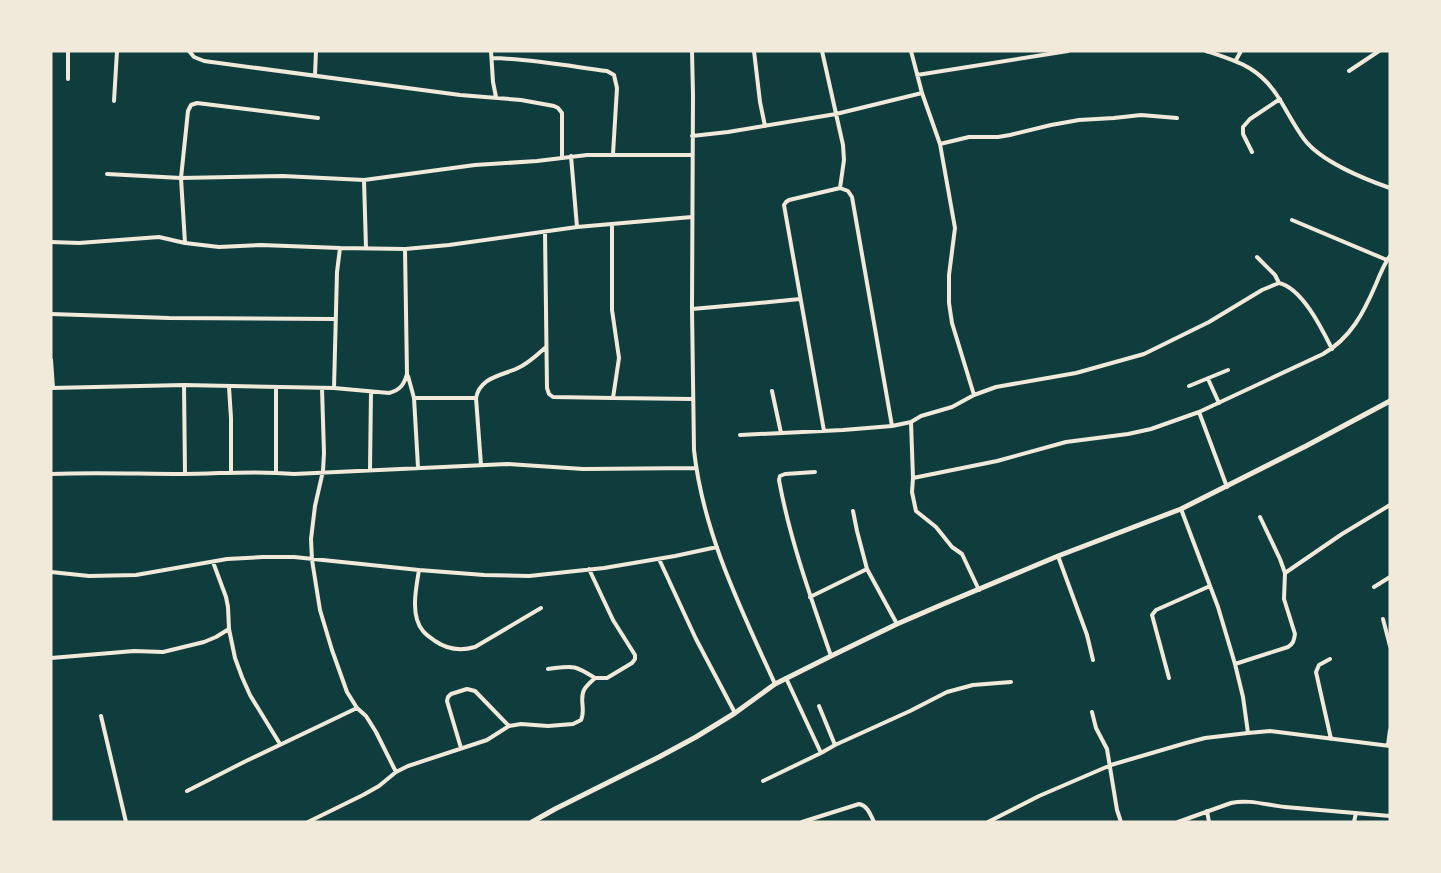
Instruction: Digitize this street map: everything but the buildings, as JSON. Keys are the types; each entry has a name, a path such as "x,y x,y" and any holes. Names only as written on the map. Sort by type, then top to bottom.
{"main road":[{"path":"532,822 696,737 786,678 897,624 1058,556 1181,509 1227,487 1390,401"}],"street":[{"path":"68,51 68,79"},
{"path":"114,101 116,51"},
{"path":"189,51 194,57 204,61 460,95 521,100 558,108 563,117 562,157"},
{"path":"315,75 316,51"},
{"path":"491,51 496,97"},
{"path":"692,51 692,309 694,450 696,468 704,505 717,547 747,624 775,684"},
{"path":"754,51 765,126"},
{"path":"822,51 844,152 840,188"},
{"path":"910,51 940,144 955,228 949,275 950,313 974,395"},
{"path":"917,75 1068,51"},
{"path":"1206,51 1236,60 1258,72 1271,85 1280,98 1304,140 1318,152 1353,172 1390,188"},
{"path":"1236,60 1241,51"},
{"path":"1349,72 1379,51"},
{"path":"492,58 552,63 607,71 614,75 617,88 613,154"},
{"path":"692,136 836,114 922,93"},
{"path":"1252,152 1243,134 1243,127 1280,98"},
{"path":"185,243 181,178 188,111 191,105 197,103 318,118"},
{"path":"940,144 969,137 1010,135 1079,120 1141,115 1177,118"},
{"path":"108,174 181,178 282,176 364,180 476,165 537,161 570,156 613,154 692,155"},
{"path":"570,156 577,228"},
{"path":"364,180 366,248"},
{"path":"824,430 784,205 789,200 840,188 848,191 852,197 892,426"},
{"path":"51,242 78,243 159,237 185,243 220,247 261,245 405,249 612,224 692,217"},
{"path":"1292,220 1387,260"},
{"path":"612,224 612,310 618,358 613,398"},
{"path":"545,232 547,388 549,394 553,397 693,399"},
{"path":"334,388 337,272 340,248"},
{"path":"405,249 407,374 414,398 418,467"},
{"path":"913,478 997,462 1066,442 1151,429 1199,412 1332,349 1345,338 1364,311 1390,256"},
{"path":"1257,257 1275,275 1279,283"},
{"path":"740,435 892,426 911,422 921,416 958,405 974,395 1010,384 1076,373 1144,354 1209,322 1262,290 1279,283 1290,287 1312,312 1332,349"},
{"path":"692,309 800,298"},
{"path":"51,314 169,318 335,319"},
{"path":"481,465 477,392 486,380 519,368 547,346"},
{"path":"51,360 52,388 184,385 334,388 389,393 403,385 407,374"},
{"path":"1189,386 1228,370"},
{"path":"1208,379 1219,402"},
{"path":"184,385 185,474"},
{"path":"229,387 231,472"},
{"path":"276,387 276,472"},
{"path":"322,388 323,471 312,530 312,560 320,610 346,692 357,708 366,716 396,772"},
{"path":"772,391 781,433"},
{"path":"370,469 371,392"},
{"path":"414,398 476,398"},
{"path":"1199,412 1227,487"},
{"path":"911,422 912,492 916,511 962,554 979,590"},
{"path":"51,474 86,472 185,474 276,472 294,474 323,471 507,464 583,469 696,468"},
{"path":"814,472 785,474 780,476 779,480 784,508 810,597 831,656"},
{"path":"1285,573 1342,534 1390,505"},
{"path":"1181,509 1210,586 1235,664 1244,697 1248,733"},
{"path":"853,511 856,531 867,569 897,624"},
{"path":"1235,664 1288,647 1294,640 1295,634 1284,599 1285,573 1260,517"},
{"path":"51,572 89,576 120,576 136,575 228,559 294,557 419,570 529,576 589,570 659,559 717,547"},
{"path":"1058,556 1087,635 1093,660"},
{"path":"659,559 696,639 734,713"},
{"path":"213,562 226,597 229,629 235,658 242,678 250,695 280,744"},
{"path":"810,597 867,569"},
{"path":"419,570 415,602 419,624 423,631 441,645 465,650 475,647 541,608"},
{"path":"548,669 573,666 595,678 607,678 632,663 635,659 635,655 613,620 589,570"},
{"path":"1374,587 1390,577"},
{"path":"1169,678 1152,615 1156,610 1210,586"},
{"path":"1383,619 1390,646"},
{"path":"51,658 134,651 163,652 204,642 229,629"},
{"path":"1330,659 1319,665 1316,672 1331,739"},
{"path":"308,822 363,795 408,766 487,740 508,726 521,724 548,726 573,724 580,721 584,714 583,692 595,678"},
{"path":"786,678 821,753"},
{"path":"763,781 835,745 894,719 946,692 973,685 1011,682"},
{"path":"461,748 446,701 451,694 467,689 475,691 508,726"},
{"path":"820,706 835,745"},
{"path":"187,791 357,708"},
{"path":"1092,712 1096,728 1107,749 1117,810 1121,822"},
{"path":"101,716 126,822"},
{"path":"988,822 1038,796 1111,765 1206,738 1270,731 1389,745 1390,730"},
{"path":"1178,822 1231,803 1248,801 1390,816"},
{"path":"802,822 859,804 868,809 874,822"},
{"path":"1207,812 1209,822"},
{"path":"1354,822 1356,813"},
{"path":"1002,814 1004,822"}]}
